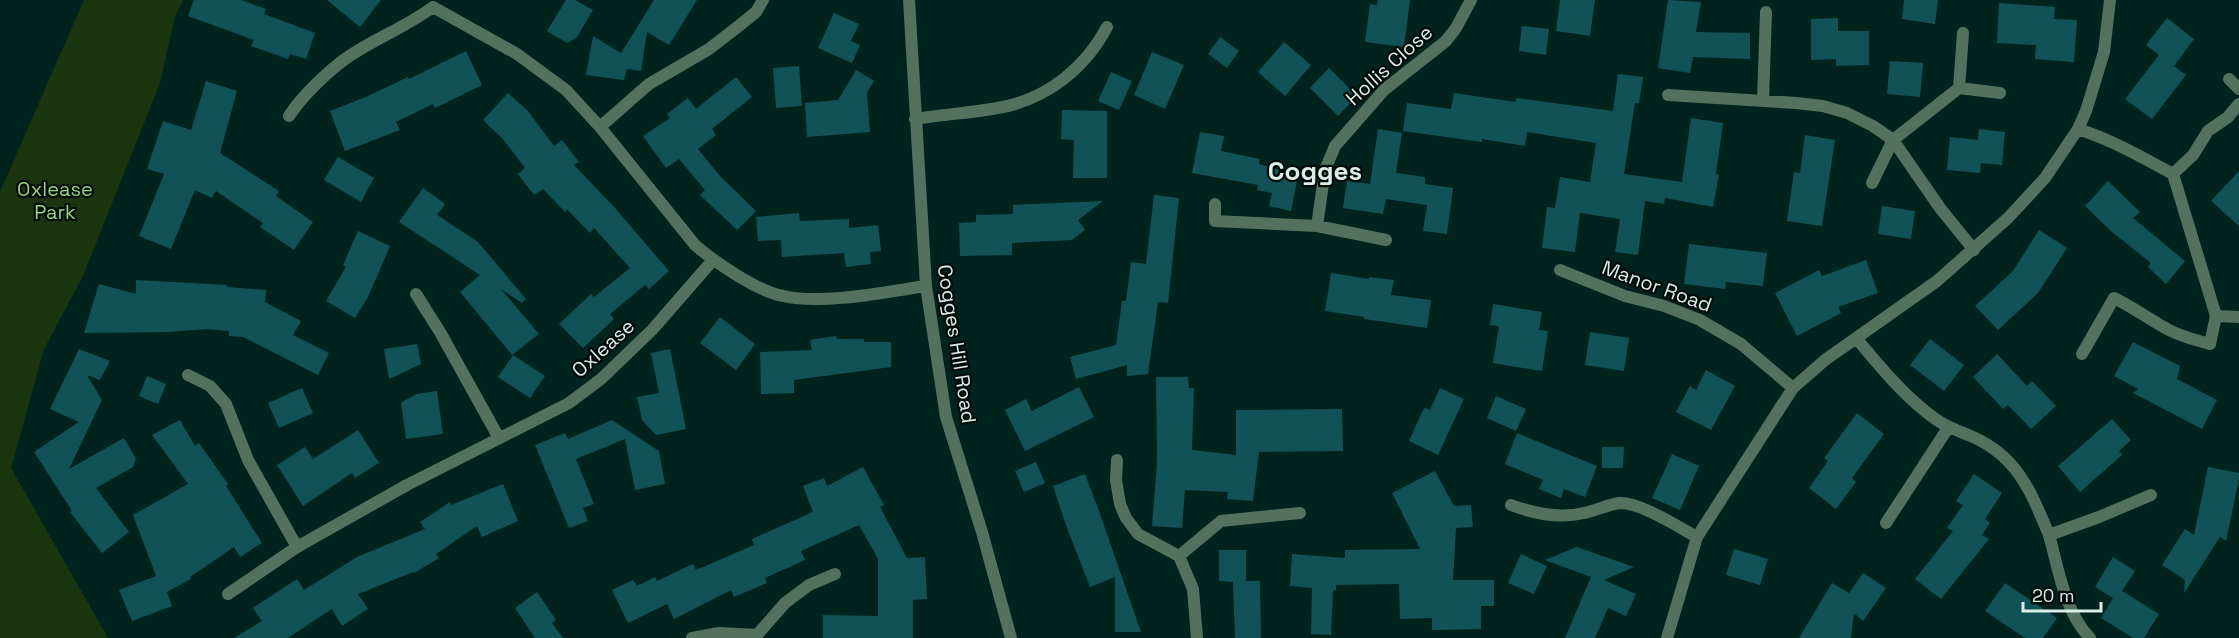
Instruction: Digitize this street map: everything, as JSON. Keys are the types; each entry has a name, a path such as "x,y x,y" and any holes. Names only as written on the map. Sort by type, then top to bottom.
{"street":[{"path":"600,127 649,84 680,68 732,31 756,12 763,0"},
{"name":"Cogges Hill Road","path":"909,0 926,286 946,417 982,532 1011,638"},
{"name":"Hollis Close","path":"1317,226 1325,170 1335,146 1384,90 1446,41 1471,0"},
{"path":"1667,638 1697,537 1793,388 1856,338 1910,302 1974,250 2045,178 2078,129 2096,82 2110,0"},
{"path":"289,116 298,102 335,66 350,55 414,21 433,4 525,60 566,90 600,127 695,245 713,260 744,279 782,296 814,299 926,286"},
{"path":"1763,101 1766,12"},
{"path":"915,119 1003,107 1036,95 1068,76 1098,43 1107,27"},
{"path":"1959,88 1962,33"},
{"path":"2229,79 2239,89"},
{"path":"1872,183 1893,140 1959,88 2000,93"},
{"path":"1668,95 1823,106 1873,126 1893,140 1940,208 1974,250"},
{"path":"2173,174 2193,155 2208,131 2228,117 2239,104"},
{"path":"2078,129 2126,148 2173,174 2216,316 2210,344 2184,337 2167,329 2137,309 2114,298 2082,354"},
{"path":"1215,204 1215,221 1317,226 1386,240"},
{"name":"Oxlease","path":"228,594 297,547 407,485 569,403 601,379 652,330 713,260"},
{"name":"Manor Road","path":"1560,270 1625,296 1664,306 1700,320 1742,344 1793,388"},
{"path":"416,294 440,332 499,438"},
{"path":"2216,316 2239,317"},
{"path":"1856,338 1893,381 1924,411 1948,428 1973,437 1996,450 2014,466 2028,486 2049,535 2068,604 2079,626 2090,638"},
{"path":"188,375 210,386 226,404 248,460 297,547"},
{"path":"1886,523 1948,428"},
{"path":"1117,460 1116,480 1120,504 1126,519 1138,534 1179,556 1193,589 1197,638"},
{"path":"2049,535 2100,517 2151,495"},
{"path":"1511,505 1534,514 1559,515 1583,514 1621,503 1642,508 1697,537"},
{"path":"1179,556 1221,521 1300,513"},
{"path":"692,638 719,633 758,636 785,603 808,585 834,574"}],"green space":[{"name":"Oxlease Park","path":"84,0 183,0 174,20 160,83 83,276 44,349 11,468 108,638 0,638 0,192"}],"building":[{"path":"194,0 241,0 266,9 264,14 315,33 306,59 290,54 288,59 251,46 254,40 188,16"},
{"path":"327,0 381,0 360,27"},
{"path":"566,0 575,0 593,10 577,37 567,43 547,31"},
{"path":"654,0 697,0 669,45 647,32 641,71 627,69 624,80 586,75 593,36 621,53"},
{"path":"1378,0 1410,0 1404,47 1365,42 1370,4 1377,5"},
{"path":"1560,0 1595,0 1590,36 1556,31"},
{"path":"1668,0 1701,2 1696,32 1750,33 1750,59 1693,57 1690,73 1658,68"},
{"path":"1904,0 1938,0 1935,24 1902,19"},
{"path":"1999,3 2055,7 2054,19 2077,20 2074,62 2035,59 2036,45 1997,43"},
{"path":"834,13 859,24 851,41 860,45 852,63 818,48"},
{"path":"1838,18 1838,31 1869,31 1869,65 1836,66 1836,59 1811,60 1811,19"},
{"path":"2167,18 2194,39 2174,66 2186,75 2152,119 2125,99 2159,55 2146,45"},
{"path":"1522,26 1549,29 1546,55 1519,51"},
{"path":"1220,37 1239,51 1227,68 1208,54"},
{"path":"1284,42 1311,65 1285,96 1258,72"},
{"path":"466,51 482,85 435,108 433,104 396,122 400,130 345,151 330,111 408,77 409,79"},
{"path":"1152,52 1184,65 1165,109 1134,95"},
{"path":"1890,61 1923,63 1920,97 1887,94"},
{"path":"799,66 802,106 776,108 773,68"},
{"path":"1329,68 1357,96 1338,116 1310,88"},
{"path":"856,70 874,81 867,93 870,132 807,137 805,103 838,100"},
{"path":"1111,72 1132,81 1119,110 1098,101"},
{"path":"1618,74 1643,77 1639,103 1635,103 1624,174 1682,182 1691,118 1723,123 1716,174 1719,175 1713,207 1665,198 1664,204 1645,201 1638,255 1615,252 1620,219 1580,213 1575,252 1542,248 1547,207 1555,208 1560,177 1590,182 1596,143 1527,132 1525,146 1403,131 1407,103 1451,109 1454,93 1516,102 1516,98 1613,111"},
{"path":"736,77 752,97 712,129 716,135 698,149 720,176 756,211 737,230 700,195 705,190 679,159 666,168 643,136 670,118 667,114 688,98 696,109"},
{"path":"206,81 237,91 220,153 279,191 276,196 313,222 294,250 260,227 263,223 216,191 212,198 195,190 171,249 139,236 164,174 147,169 163,121 191,130"},
{"path":"508,93 528,111 554,146 562,140 579,162 574,165 615,208 669,271 649,289 645,285 610,314 614,319 583,348 559,324 591,294 594,297 630,268 594,228 590,233 567,209 565,212 543,189 534,195 518,174 525,168 503,139 483,120"},
{"path":"1062,110 1107,111 1107,178 1073,178 1074,140 1061,139"},
{"path":"1378,129 1402,133 1396,173 1425,177 1425,184 1453,188 1447,234 1423,231 1427,205 1386,199 1383,214 1343,208 1347,181 1370,184"},
{"path":"1979,129 2005,132 2002,165 1981,163 1980,173 1947,170 1950,137 1978,140"},
{"path":"1200,132 1224,136 1221,151 1260,159 1259,164 1298,175 1291,211 1269,206 1272,193 1257,190 1258,185 1192,173"},
{"path":"1805,135 1835,140 1822,226 1787,221 1794,172 1800,173"},
{"path":"338,157 374,178 361,202 324,180"},
{"path":"2239,171 2239,226 2211,201"},
{"path":"2108,181 2140,212 2133,218 2185,261 2166,284 2148,267 2151,263 2112,232 2085,206"},
{"path":"423,188 445,204 437,215 478,242 526,299 522,303 501,289 539,334 512,355 460,292 480,275 399,222"},
{"path":"1154,195 1179,198 1168,303 1158,302 1148,374 1127,376 1127,365 1076,379 1070,357 1116,345 1122,301 1126,301 1131,262 1146,264"},
{"path":"1103,201 1078,220 1085,230 1072,240 1012,243 1012,255 960,256 959,223 976,222 976,215 1013,214 1013,205"},
{"path":"1882,206 1915,211 1911,239 1878,234"},
{"path":"799,213 800,221 849,219 849,228 878,225 881,251 870,252 871,264 846,267 844,253 782,257 781,240 758,241 756,217"},
{"path":"2039,230 2067,248 2038,293 1998,330 1975,306 2013,271"},
{"path":"358,231 390,246 368,297 355,318 326,301 346,267 343,265"},
{"path":"1689,244 1767,253 1763,286 1726,282 1725,289 1684,284"},
{"path":"1866,260 1878,293 1838,307 1841,313 1797,336 1775,293 1819,270 1822,276"},
{"path":"1331,273 1394,280 1391,295 1431,300 1427,328 1325,311"},
{"path":"136,280 227,285 227,287 266,290 265,302 301,321 293,335 329,353 318,375 243,337 229,336 229,331 207,329 84,333 99,284 136,294"},
{"path":"1493,304 1542,312 1539,330 1548,331 1542,371 1493,363 1499,326 1490,325"},
{"path":"720,317 755,344 736,370 700,343"},
{"path":"1590,332 1629,338 1624,371 1585,365"},
{"path":"836,336 837,339 864,339 864,342 891,342 891,367 794,380 794,393 761,394 760,352 812,350 810,340"},
{"path":"1930,339 1964,365 1944,391 1910,365"},
{"path":"2133,342 2180,366 2177,379 2217,400 2202,429 2133,393 2138,389 2114,376"},
{"path":"417,344 421,364 389,379 384,349"},
{"path":"79,349 110,361 100,380 87,375 102,400 69,469 124,438 136,459 133,467 96,488 129,532 102,553 70,512 72,511 34,452 79,422 50,409"},
{"path":"670,349 686,429 656,435 642,420 637,397 659,393 651,353"},
{"path":"1997,354 2027,386 2032,381 2056,406 2031,429 2008,405 2003,409 1973,377"},
{"path":"513,355 545,376 530,398 498,377"},
{"path":"1706,370 1735,386 1711,430 1676,412 1690,386 1696,390"},
{"path":"147,376 166,384 158,404 139,396"},
{"path":"1156,377 1188,377 1189,388 1194,388 1192,450 1236,455 1236,410 1342,409 1343,451 1259,452 1253,501 1227,499 1228,492 1185,490 1182,528 1152,526 1157,462"},
{"path":"1079,387 1094,417 1025,451 1005,410 1026,399 1032,411"},
{"path":"302,388 313,413 279,428 268,403"},
{"path":"1440,388 1464,399 1438,455 1409,441 1424,408 1430,410"},
{"path":"437,391 443,434 406,439 401,403 416,394"},
{"path":"1496,396 1526,409 1516,431 1487,418"},
{"path":"1857,413 1884,434 1852,478 1856,482 1836,509 1809,488 1828,461 1824,458"},
{"path":"2112,419 2131,440 2119,451 2122,455 2080,492 2058,466"},
{"path":"180,420 195,446 199,443 228,484 226,486 262,543 240,557 234,547 190,577 191,579 167,592 172,606 132,621 119,590 156,576 133,515 188,484 152,435"},
{"path":"612,420 659,451 665,484 635,490 625,439 576,459 594,504 583,508 588,521 569,528 535,445 565,433 568,439"},
{"path":"358,430 379,463 355,478 352,473 303,506 277,465 305,447 313,459"},
{"path":"1517,433 1597,466 1585,497 1564,489 1561,498 1539,489 1543,480 1505,464"},
{"path":"1602,447 1624,447 1623,468 1602,468"},
{"path":"1672,454 1699,466 1680,510 1652,498"},
{"path":"1036,462 1045,483 1024,492 1015,471"},
{"path":"863,467 884,505 880,507 907,558 925,557 927,599 913,600 913,638 823,638 823,615 878,616 878,559 859,525 801,551 805,560 765,578 767,583 734,597 731,590 674,619 667,604 628,623 612,590 633,580 637,586 655,577 657,581 693,564 696,570 754,545 752,539 813,512 803,486 824,478 827,486"},
{"path":"2208,467 2239,473 2239,479 2226,541 2220,537 2184,593 2185,580 2162,565 2185,529 2194,535"},
{"path":"1435,471 1454,506 1471,505 1473,527 1456,528 1453,580 1494,580 1494,606 1481,606 1481,629 1432,630 1432,618 1400,619 1399,584 1336,585 1336,590 1333,590 1331,635 1311,634 1312,588 1290,586 1292,554 1345,558 1345,550 1420,549 1392,493"},
{"path":"1085,474 1141,632 1115,632 1115,577 1090,587 1067,528 1053,486"},
{"path":"1974,474 2002,493 1985,519 1990,523 1982,535 1989,539 1941,599 1915,579 1953,531 1947,528 1963,505 1956,501"},
{"path":"503,484 518,521 482,537 477,526 436,554 439,558 414,573 358,594 368,609 342,626 332,609 288,638 234,638 262,621 253,608 297,579 304,590 357,557 425,529 420,522 450,502 451,505"},
{"path":"1577,547 1634,567 1604,580 1636,594 1626,616 1608,608 1595,638 1565,638 1591,577 1545,560"},
{"path":"1734,549 1768,559 1760,585 1726,575"},
{"path":"1219,550 1246,550 1246,581 1260,581 1261,638 1235,638 1233,582 1219,581"},
{"path":"1521,554 1547,566 1534,594 1508,583"},
{"path":"2113,557 2135,571 2122,591 2159,614 2144,638 2133,638 2101,618 2113,598 2095,587"},
{"path":"1863,573 1886,588 1863,621 1854,613 1851,638 1799,638 1832,583 1849,593"},
{"path":"2005,583 2057,618 2043,638 2025,638 1985,611"},
{"path":"537,592 556,620 552,623 563,638 535,638 515,608"}],"district":[{"name":"Cogges","path":"1315,171"}]}
